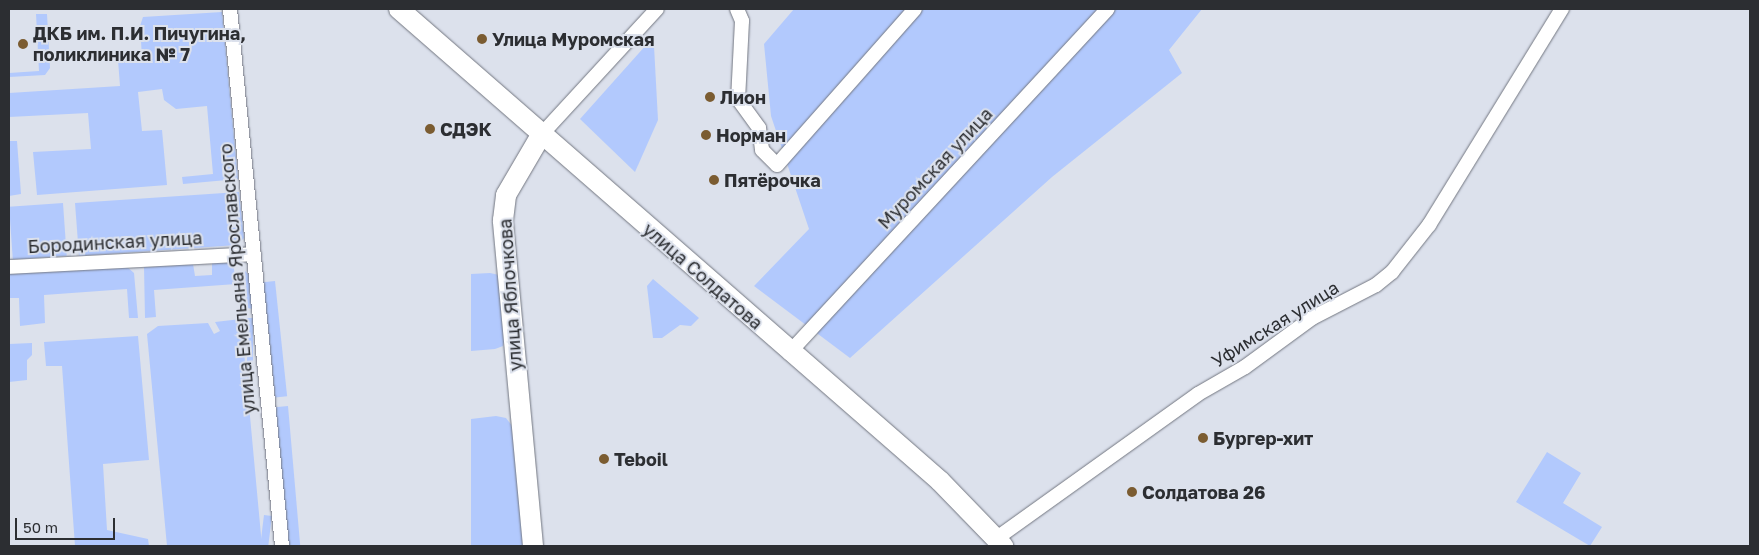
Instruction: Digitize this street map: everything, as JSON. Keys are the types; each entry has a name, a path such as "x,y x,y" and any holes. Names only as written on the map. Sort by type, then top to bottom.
{"main road":[{"name":"улица Солдатова","path":"400,9 789,353 940,481 1000,542"},
{"name":"улица Яблочкова","path":"533,546 503,220 506,195 541,135"}],"street":[{"name":"улица Емельяна Ярославского","path":"230,9 282,546"},
{"name":"улица Яблочкова","path":"541,135 658,9"},
{"path":"737,9 742,21 738,99 759,128 762,150 777,165 915,9"},
{"name":"Муромская улица","path":"789,353 1108,9"},
{"name":"Уфимская улица","path":"1000,542 1198,394 1245,367 1312,318 1376,285 1392,272 1429,225 1562,9"},
{"name":"Бородинская улица","path":"9,266 254,254"}],"shaded area":[{"path":"794,9 1202,9 1169,50 1182,73 1052,177 850,358 754,286 809,229 771,116 764,44"},
{"path":"222,12 238,179 183,184 182,177 213,174 207,106 176,109 164,100 162,89 138,92 142,131 162,130 167,185 37,195 33,152 91,149 88,113 9,117 9,93 120,86 118,60 142,57 140,26 143,17"},
{"path":"36,14 47,14 50,68 45,75 9,77 9,73 39,71"},
{"path":"647,44 654,46 658,120 635,172 580,119"},
{"path":"9,141 17,141 21,194 9,196"},
{"path":"239,192 244,238 237,245 79,256 75,203"},
{"path":"63,203 67,256 13,260 9,207"},
{"path":"233,262 236,284 154,290 156,317 145,318 144,267 193,264 195,276 212,275 212,263"},
{"path":"126,266 134,273 138,318 129,318 127,289 44,295 45,323 20,326 19,298 9,298 9,272"},
{"path":"245,271 249,275 253,309 247,308"},
{"path":"490,273 499,275 505,336 503,346 495,349 471,351 471,274"},
{"path":"653,279 699,318 691,326 680,325 662,338 653,338 647,286"},
{"path":"275,281 287,396 275,398 263,282"},
{"path":"247,318 253,318 253,382 247,382"},
{"path":"241,319 262,546 167,546 147,334 158,326 208,323 214,334 220,331 215,322"},
{"path":"138,336 149,460 103,464 107,530 148,539 149,546 75,546 62,366 46,366 44,342"},
{"path":"32,343 32,355 27,360 27,380 9,382 9,344"},
{"path":"288,406 300,546 287,546 275,407"},
{"path":"496,416 506,418 513,427 525,546 471,546 471,419"},
{"path":"1547,452 1581,473 1563,503 1602,527 1590,546 1516,502"},
{"path":"264,515 272,516 268,546 260,546"}],"place":[{"name":"Улица Муромская","path":"482,39"},
{"name":"ДКБ им. П.И. Пичугина, поликлиника № 7","path":"23,44"},
{"name":"Лион","path":"710,97"},
{"name":"СДЭК","path":"430,129"},
{"name":"Норман","path":"706,135"},
{"name":"Пятёрочка","path":"714,180"},
{"name":"Бургер-хит","path":"1203,438"},
{"name":"Teboil","path":"604,459"},
{"name":"Солдатова 26","path":"1132,492"}]}
